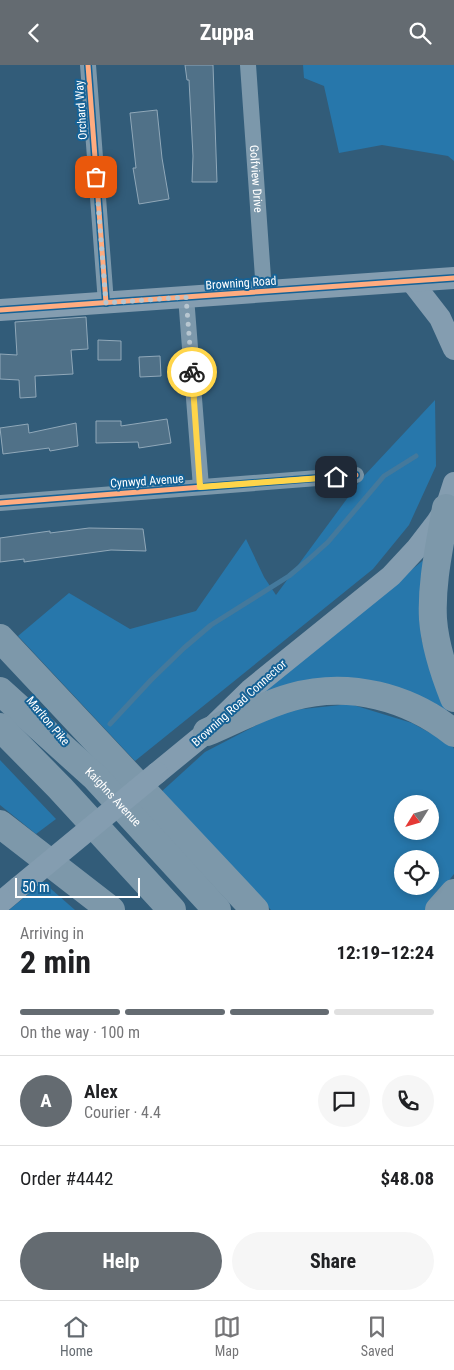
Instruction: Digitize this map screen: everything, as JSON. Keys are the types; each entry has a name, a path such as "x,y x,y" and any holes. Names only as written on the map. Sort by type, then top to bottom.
{"highway":[{"path":"450,495 434,587 433,621 440,656 454,698"},
{"path":"0,638 255,910"},
{"name":"Marlton Pike","path":"0,665 96,778"},
{"name":"Kaighns Avenue","path":"0,691 96,778 217,910"},
{"path":"207,732 290,697 316,692 348,691 367,693 401,701 431,716 454,733"},
{"path":"0,727 60,788 172,910"},
{"path":"0,824 111,910"},
{"path":"65,875 96,910"},
{"path":"439,910 454,893"}],"main road":[{"name":"Browning Road","path":"0,310 454,278"},
{"path":"412,282 440,318 454,349"},
{"name":"Browning Road Connector","path":"0,903 207,732 250,690 391,576 427,535 450,495"}],"street":[{"name":"Orchard Way","path":"88,65 106,303"},
{"name":"Golfview Drive","path":"248,65 264,292"},
{"path":"186,297 200,487"},
{"name":"Cynwyd Avenue","path":"0,503 356,475"}],"shaded area":[{"path":"303,65 454,65 454,161 448,156 382,145 339,153 324,86 304,78"},
{"path":"435,400 436,466 409,525 373,569 135,761 18,636 69,593 130,629 196,611 246,539 264,577 276,595 363,477"},
{"path":"426,558 421,638 449,716 388,684 315,681 258,694"},
{"path":"350,704 412,723 452,745 454,749 454,874 439,893 439,850 394,850 394,895 438,895 426,910 271,910 160,793 205,752 284,711"},
{"path":"0,760 56,819 36,834 0,805"},
{"path":"43,882 75,910 9,910"}],"building":[{"path":"185,65 213,65 217,182 192,182 193,156 189,80 187,80"},
{"path":"157,110 169,199 139,204 133,168 136,168 130,113"},
{"path":"86,317 88,349 71,350 73,374 35,376 36,397 20,398 19,380 0,379 0,354 17,355 15,322"},
{"path":"98,340 121,341 121,360 98,360"},
{"path":"160,356 161,376 140,377 139,357"},
{"path":"167,419 171,443 139,448 138,442 96,443 96,421 121,421 121,426"},
{"path":"76,423 78,446 50,451 49,448 3,454 0,428 28,424 29,433"},
{"path":"89,528 143,529 146,551 111,550 24,562 24,559 0,562 0,538"}],"waterway":[{"path":"110,724 184,648 211,625 289,576 328,542 384,476 416,456"}],"cycle path":[{"path":"88,65 106,303"},
{"path":"0,310 454,278"},
{"path":"0,503 356,475"}],"way so far":[{"path":"96,177 106,303 186,297 192,372"}],"route":[{"path":"192,372 200,487 336,477"}]}
